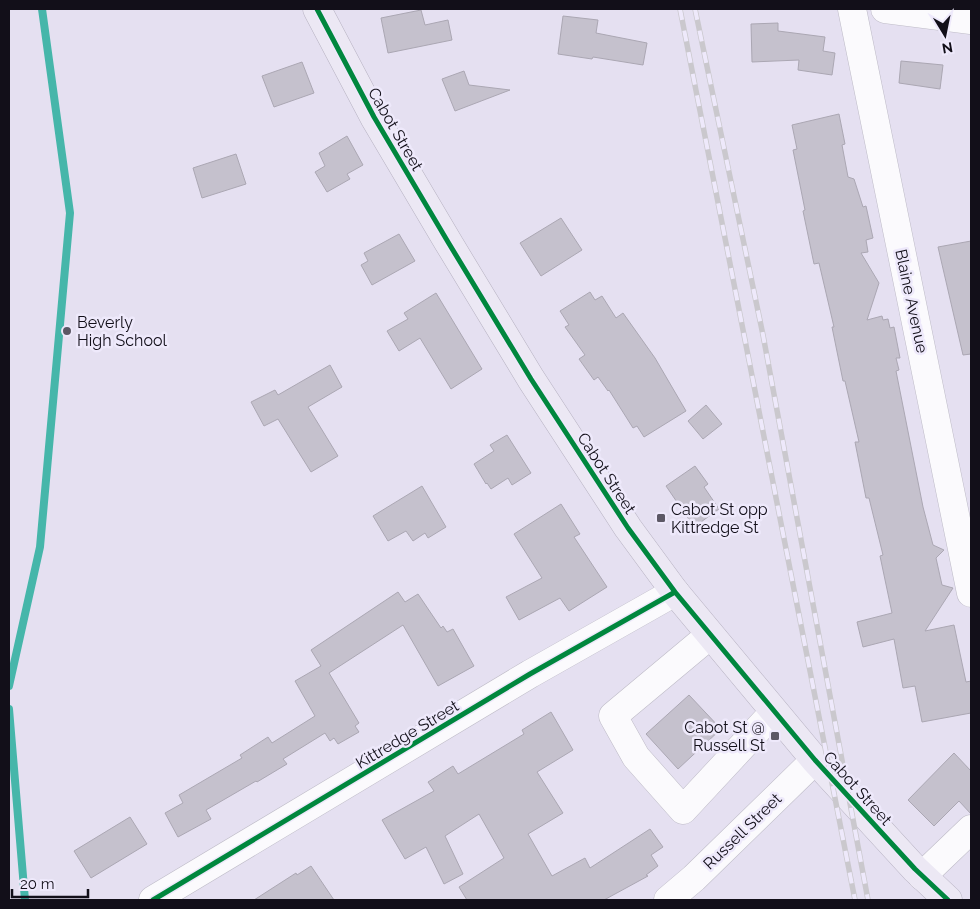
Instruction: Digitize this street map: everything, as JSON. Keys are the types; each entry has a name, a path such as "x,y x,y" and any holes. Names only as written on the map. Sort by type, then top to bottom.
{"highway":[{"name":"Cabot Street","path":"317,9 374,118 526,371 628,528 675,592 815,760 922,876 948,900"}],"street":[{"name":"Blaine Avenue","path":"852,9 971,594"},
{"path":"885,9 971,20"},
{"name":"Kittredge Street","path":"169,896 530,674 675,592"},
{"path":"710,635 613,716 636,756 684,810 774,712"},
{"name":"Russell Street","path":"668,900 690,889 815,760"},
{"path":"922,876 971,829"}],"building":[{"path":"421,10 425,25 448,20 452,40 388,53 381,18"},
{"path":"563,16 598,20 596,33 647,43 643,65 593,57 592,59 558,54"},
{"path":"778,23 778,31 825,37 823,51 835,53 832,75 798,70 799,60 752,62 751,24"},
{"path":"901,61 943,65 940,89 899,83"},
{"path":"302,62 314,93 274,107 262,76"},
{"path":"464,71 469,85 510,90 455,111 442,79"},
{"path":"839,114 845,144 842,145 848,177 854,179 863,207 866,206 873,238 866,240 868,252 861,253 879,283 867,320 882,316 883,320 888,319 890,328 894,327 900,358 896,358 899,370 896,371 923,507 933,545 944,550 936,558 942,585 953,588 925,631 954,625 966,682 971,681 971,713 922,722 915,686 903,688 894,639 863,647 857,622 892,613 880,556 883,555 869,498 866,498 855,442 859,442 845,381 843,381 832,327 834,327 819,263 814,264 803,211 805,210 793,150 797,149 792,125"},
{"path":"347,136 363,165 347,174 350,179 327,192 315,172 325,166 319,153"},
{"path":"236,154 246,184 202,198 193,168"},
{"path":"561,218 582,250 541,276 520,243"},
{"path":"399,234 415,261 372,285 361,265 368,261 364,253"},
{"path":"971,241 971,354 963,355 938,247"},
{"path":"590,292 595,300 602,296 616,318 623,313 655,358 686,411 644,437 637,426 633,428 609,390 598,377 594,380 579,359 585,355 565,327 569,325 560,311"},
{"path":"436,293 482,369 451,389 420,338 399,351 387,331 408,319 404,313"},
{"path":"330,365 342,387 308,407 338,456 311,472 278,419 264,426 251,402 275,390 278,395"},
{"path":"706,405 722,424 703,439 688,421"},
{"path":"507,435 531,473 512,485 508,478 491,489 474,464 494,451 490,445"},
{"path":"695,466 708,484 704,487 719,509 694,527 666,486"},
{"path":"422,486 446,527 428,538 425,533 413,541 406,531 388,541 373,516"},
{"path":"561,504 580,534 574,537 607,587 569,611 560,598 519,620 506,597 542,578 514,534"},
{"path":"398,592 405,602 418,594 441,628 443,626 447,632 453,629 474,666 438,686 403,625 329,673 359,723 355,726 359,732 338,744 334,738 330,741 325,733 283,759 287,764 206,810 211,819 178,837 165,813 183,803 179,795 242,758 240,755 268,737 272,743 315,716 295,681 321,666 311,650"},
{"path":"689,695 721,729 678,769 646,734"},
{"path":"551,712 573,750 537,772 563,813 528,834 552,876 585,858 590,868 650,829 663,847 651,855 658,866 646,875 648,876 604,900 467,900 459,887 504,858 479,814 445,836 463,874 444,884 426,847 405,859 382,820 434,791 428,782 453,766 458,774 524,734 522,730"},
{"path":"954,753 971,771 971,814 959,801 934,826 908,800"},
{"path":"130,817 147,844 91,878 74,851"},
{"path":"311,866 334,900 254,900 296,873 297,875"}],"waterway":[{"path":"9,686 40,547 70,213 42,9"},
{"path":"9,709 25,900"}],"railway":[{"path":"680,9 855,900"},
{"path":"695,9 763,335 868,900"}],"cycle path":[{"path":"317,9 374,117 448,242 531,379 628,528 675,592 815,760 915,869 948,900"},
{"path":"153,900 530,674 675,592"}],"place":[{"name":"Beverly High School","path":"67,331"},
{"name":"Cabot St opp Kittredge St","path":"661,518"},
{"name":"Cabot St @ Russell St","path":"775,736"}]}
